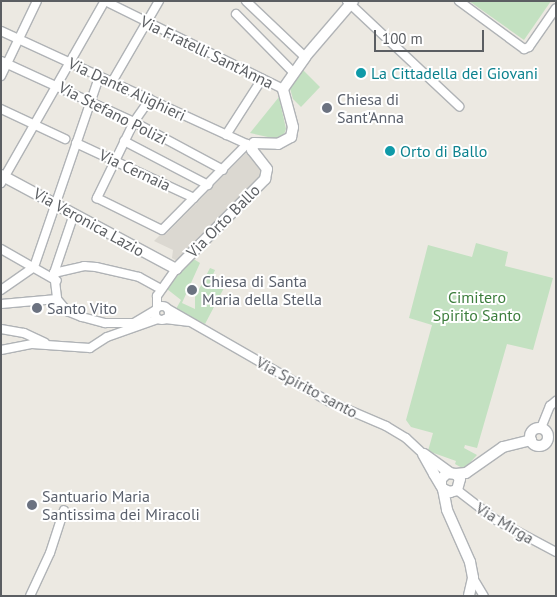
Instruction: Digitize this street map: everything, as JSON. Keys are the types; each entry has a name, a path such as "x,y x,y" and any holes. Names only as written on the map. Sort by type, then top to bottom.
{"street":[{"path":"1,76 4,62 19,39 38,1"},
{"path":"2,178 105,1"},
{"name":"Via Fratelli Sant'Anna","path":"105,1 283,89"},
{"path":"112,82 159,1"},
{"path":"246,1 305,57"},
{"path":"459,1 524,49 530,47 556,8"},
{"path":"150,99 134,122 97,198 162,230 250,145 257,141 278,144 291,137 293,127 283,89 305,57 350,2 459,106"},
{"path":"236,14 294,73"},
{"name":"Via Dante Alighieri","path":"1,31 250,145"},
{"name":"Via Stefano Polizi","path":"4,62 56,84 134,122 223,170"},
{"path":"1,290 34,267 98,80"},
{"path":"226,135 262,80"},
{"path":"1,109 65,139"},
{"path":"124,142 208,185"},
{"name":"Via Cernaia","path":"76,143 194,198"},
{"name":"Via Orto Ballo","path":"176,269 265,179 267,169 250,145"},
{"name":"Via Veronica Lazio","path":"2,178 56,204 176,269"},
{"path":"74,214 54,272 57,281 57,299 67,311 105,323 134,323 156,309 167,308"},
{"path":"1,250 57,281"},
{"path":"54,272 84,266 96,267 140,277 162,287"},
{"path":"162,319 156,309 156,298 176,269"},
{"path":"162,287 162,296 167,308 162,319"},
{"path":"1,304 57,299"},
{"name":"Via Spirito santo","path":"167,308 190,323 330,402 386,426 406,438 423,454 451,488"},
{"path":"1,350 13,345 52,345 90,348 107,337 162,319 190,323"},
{"path":"1,329 24,333 52,345"},
{"path":"531,440 533,431 541,428 550,406 556,401"},
{"path":"531,440 537,446 552,441 547,432 541,428"},
{"path":"451,488 503,447 531,440"},
{"name":"Via Spirito santo","path":"423,454 453,473"},
{"path":"451,488 442,477 477,466"},
{"path":"453,473 447,510 470,562 473,578 484,596"},
{"name":"Via Mirga","path":"451,488 496,520 556,552"},
{"path":"30,596 50,553 64,510"},
{"path":"469,596 473,578"}],"shaded area":[{"path":"246,153 261,167 261,176 177,261 172,258 173,250 154,241 162,233 166,234"}],"green space":[{"path":"469,1 551,1 524,40"},
{"path":"302,69 320,87 301,107 293,99 289,85"},
{"path":"279,97 286,129 283,137 277,139 250,133"},
{"name":"Cimitero Spirito Santo","path":"476,243 508,252 505,266 553,278 533,350 507,344 477,448 465,445 464,448 477,455 464,469 455,464 456,461 428,451 433,433 411,427 406,420 432,325 409,318 428,245 472,257"},
{"path":"192,258 200,263 182,303 195,309 195,297 210,268 215,270 211,279 225,286 205,324 176,309 181,300 167,289"}],"place":[{"name":"La Cittadella dei Giovani","path":"361,73"},
{"name":"Chiesa di Sant'Anna","path":"327,108"},
{"name":"Orto di Ballo","path":"390,151"},
{"name":"Chiesa di Santa Maria della Stella","path":"192,290"},
{"name":"Santo Vito","path":"37,308"},
{"name":"Santuario Maria Santissima dei Miracoli","path":"32,505"}]}
